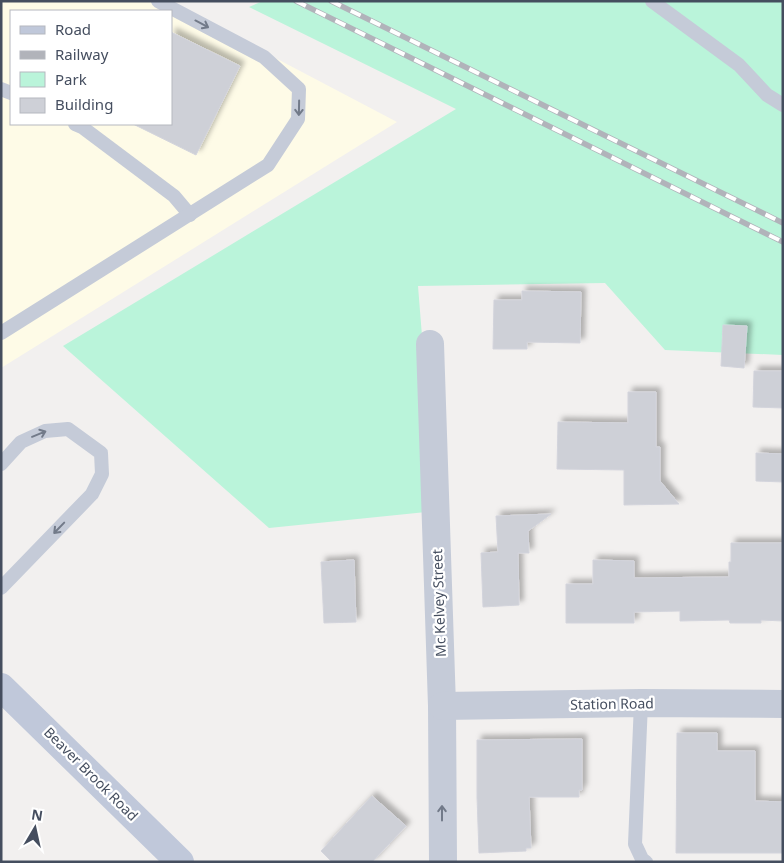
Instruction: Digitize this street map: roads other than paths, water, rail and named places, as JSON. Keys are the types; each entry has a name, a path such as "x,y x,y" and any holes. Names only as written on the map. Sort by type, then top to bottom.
{"street":[{"name":"Mc Kelvey Street","path":"430,344 442,706 443,862"},
{"name":"Beaver Brook Road","path":"1,686 180,862"},
{"name":"Station Road","path":"442,706 641,703 783,704"}],"lane":[{"path":"1,333 268,165 298,119 299,89 264,57 158,1"},
{"path":"652,1 739,64 766,95 783,106"},
{"path":"77,125 174,196 190,215"},
{"path":"1,464 21,442 45,431 68,429 101,453 102,474 92,494 1,588"},
{"path":"641,703 635,844 642,859 646,862"}],"railway":[{"path":"296,1 783,242"},
{"path":"331,1 783,223"}]}
